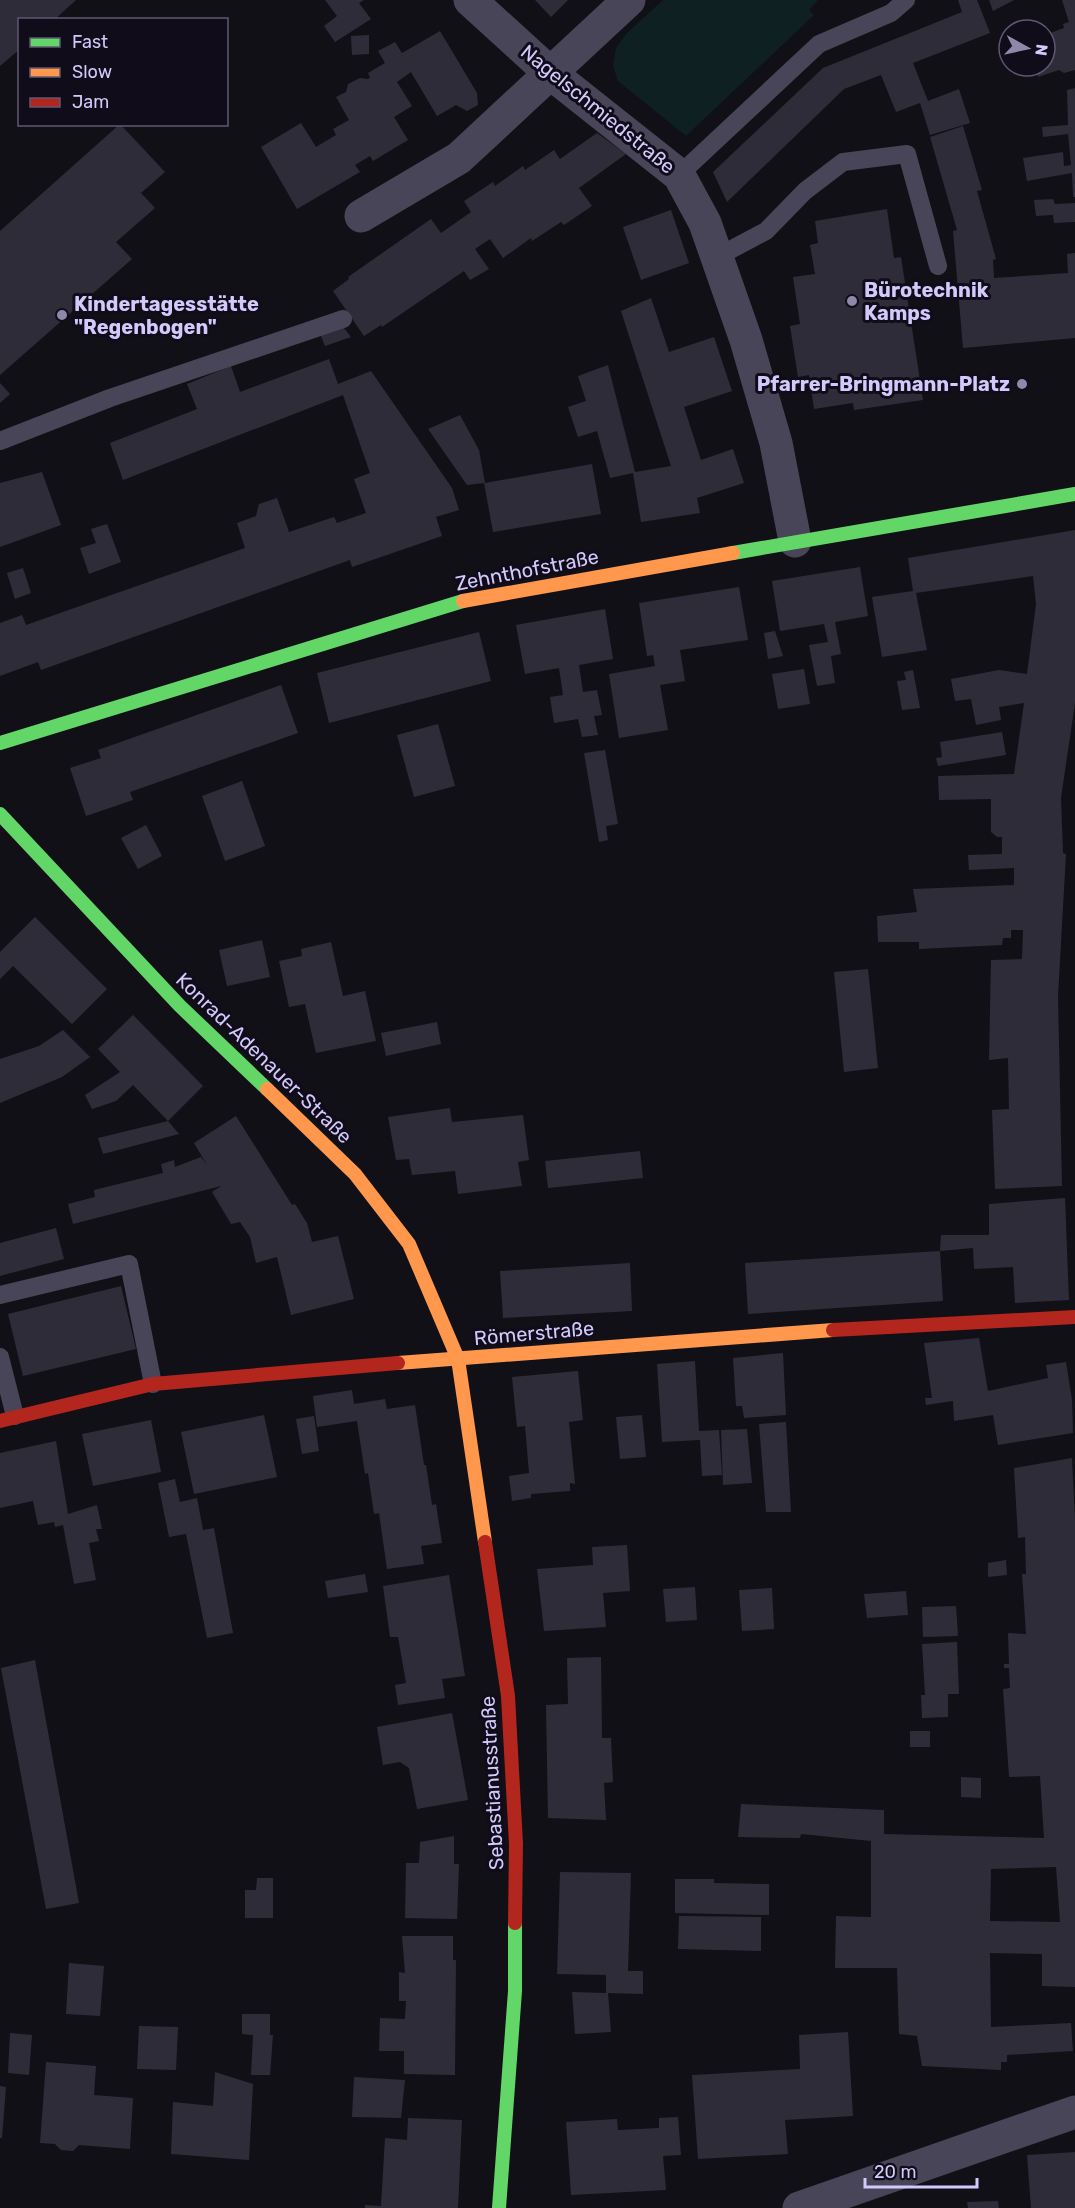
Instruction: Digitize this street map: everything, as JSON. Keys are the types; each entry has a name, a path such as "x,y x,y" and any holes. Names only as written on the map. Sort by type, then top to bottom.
{"street":[{"name":"Nagelschmiedstraße","path":"470,0 549,72 679,175 705,223 746,340 776,443 795,541"},
{"path":"362,216 459,158 629,0"},
{"name":"Zehnthofstraße","path":"0,743 479,596 1075,495"},
{"name":"Konrad-Adenauer-Straße","path":"0,814 180,1006 355,1174 409,1244 458,1359"},
{"name":"Römerstraße","path":"7,1418 153,1384 750,1334 1075,1317"},
{"name":"Sebastianusstraße","path":"458,1359 508,1696 516,1844 515,1991 499,2208"},
{"path":"799,2208 1075,2112"}],"lane":[{"path":"679,175 819,45 891,13 906,0"},
{"path":"717,257 766,231 806,191 843,162 907,154 938,266"},
{"path":"0,441 110,398 343,319"},
{"path":"0,1295 129,1264 153,1384"},
{"path":"0,1357 7,1418"}],"shaded area":[{"path":"663,0 818,0 809,10 814,15 686,136 618,81 613,66 616,48 627,33"}],"building":[{"path":"0,0 76,0 56,18 18,18 18,51 0,66"},
{"path":"325,0 364,0 359,3 371,19 335,42 324,26 337,16"},
{"path":"535,0 568,0 551,17"},
{"path":"958,0 977,0 990,33 913,63 928,101 959,89 970,123 930,135 920,103 896,112 881,75 844,89 727,202 713,172 823,68 962,12"},
{"path":"989,0 1014,0 993,11"},
{"path":"1062,0 1075,0 1075,70 1064,73 1057,71 1057,31 1064,28 1063,24 1069,22"},
{"path":"440,31 477,93 478,105 467,111 456,105 437,116 411,72 397,82 412,106 394,117 408,140 373,161 370,156 355,165 360,172 297,209 261,147 301,123 316,147 336,135 333,129 349,120 336,97 346,92 348,84 360,78 368,79 370,77 368,73 385,63 378,51 395,42 402,53"},
{"path":"369,35 369,54 352,55 351,36"},
{"path":"1075,88 1075,197 1073,197 1072,173 1027,181 1023,158 1063,152 1064,166 1071,165 1068,134 1043,137 1042,127 1068,125 1067,90"},
{"path":"118,126 122,126 165,172 141,193 155,208 116,242 132,259 0,375 0,231"},
{"path":"963,126 982,190 977,191 996,259 993,260 994,278 1068,273 1067,254 1075,253 1075,338 963,348 953,231 957,230 930,137"},
{"path":"597,133 626,154 579,188 592,206 564,225 561,222 532,241 531,238 503,258 490,239 475,249 489,269 470,280 464,271 382,327 381,325 364,336 333,291 349,279 348,277 431,219 441,233 471,212 464,201 493,182 495,186 523,166 525,170 554,150 560,159"},
{"path":"1053,199 1055,204 1075,203 1075,222 1054,223 1053,215 1036,216 1034,200"},
{"name":"Bürotechnik Kamps","path":"887,209 894,258 901,257 923,400 854,410 853,403 814,409 809,375 798,377 790,326 800,324 793,277 815,274 810,245 818,243 815,221"},
{"path":"671,210 689,263 641,280 623,227"},
{"path":"651,298 669,352 714,337 732,391 684,407 701,460 733,449 744,483 697,498 700,513 641,522 633,473 610,478 597,431 578,437 568,407 586,401 578,376 608,365 635,472 671,466 621,311"},
{"path":"340,323 351,337 325,346 319,331"},
{"path":"329,359 338,384 371,371 452,488 459,510 436,517 442,536 352,567 350,560 41,670 38,662 0,676 0,623 22,615 26,625 245,548 237,523 256,516 259,504 277,498 289,532 334,517 337,523 366,513 354,479 370,473 343,395 123,480 110,443 197,409 187,384 231,366 240,392"},
{"path":"0,383 10,394 0,403"},
{"path":"460,415 479,450 485,483 592,464 601,514 493,532 484,483 467,485 428,429"},
{"path":"42,472 61,525 0,547 0,483"},
{"path":"107,524 121,562 89,574 80,548 96,543 91,529"},
{"path":"1075,530 1075,703 1061,798 1063,853 1066,854 1058,996 1062,1186 995,1189 992,1110 1009,1109 1008,1058 989,1060 991,960 1022,959 1023,930 1011,930 1011,938 1003,938 1002,945 919,949 919,942 878,942 877,916 917,912 913,889 1014,885 1014,868 969,870 968,855 1002,854 1002,837 997,837 991,832 991,799 939,800 938,776 1014,774 1024,703 999,707 1001,720 976,725 971,699 955,701 951,679 999,670 1027,674 1036,604 1033,576 916,593 927,650 882,657 872,597 913,591 908,558"},
{"path":"860,567 868,616 835,622 841,654 831,656 835,683 817,686 809,645 828,642 824,624 780,631 772,581"},
{"path":"23,568 31,593 15,599 7,573"},
{"path":"739,587 748,640 680,650 685,681 660,685 668,730 619,738 609,674 655,666 653,655 647,656 639,603"},
{"path":"605,609 613,659 579,665 583,692 597,690 602,715 594,716 598,735 582,737 578,719 554,723 550,697 563,695 559,668 525,674 516,625"},
{"path":"775,631 783,656 768,659 764,633"},
{"path":"479,632 491,681 329,723 317,673"},
{"path":"804,669 810,704 778,709 772,674"},
{"path":"913,670 920,708 902,710 897,681 906,680 904,672"},
{"path":"281,685 298,733 130,792 133,800 86,816 70,768 101,758 98,750"},
{"path":"438,724 455,786 414,797 397,735"},
{"path":"1002,732 1006,755 938,766 936,758 942,757 940,742"},
{"path":"605,750 618,824 606,826 608,840 599,842 584,753"},
{"path":"242,781 265,846 225,861 202,796"},
{"path":"146,825 162,856 138,869 121,838"},
{"path":"35,917 107,989 72,1024 13,966 0,979 0,952"},
{"path":"262,940 270,977 227,986 219,950"},
{"path":"331,942 343,996 365,991 376,1041 316,1053 305,1004 289,1007 279,961 302,956 301,949"},
{"path":"868,969 878,1068 844,1072 834,972"},
{"path":"133,1015 203,1086 168,1121 133,1085 116,1101 92,1109 85,1095 120,1072 98,1049"},
{"path":"437,1022 441,1044 386,1056 381,1033"},
{"path":"63,1030 90,1057 62,1077 0,1103 0,1059 39,1046"},
{"path":"450,1108 452,1122 523,1115 529,1160 518,1162 522,1186 458,1194 455,1171 412,1175 409,1159 396,1160 388,1117"},
{"path":"236,1116 292,1205 295,1204 307,1223 312,1242 338,1236 354,1299 291,1315 277,1257 256,1263 250,1237 240,1222 231,1224 212,1192 221,1186 73,1224 68,1204 95,1197 94,1190 163,1173 161,1164 174,1160 175,1167 201,1157 207,1165 194,1143"},
{"path":"168,1121 179,1134 103,1154 98,1138"},
{"path":"640,1151 643,1178 548,1188 545,1161"},
{"path":"1065,1198 1069,1300 1015,1303 1013,1267 974,1269 973,1248 940,1251 941,1235 989,1235 989,1204"},
{"path":"56,1228 64,1259 0,1276 0,1243"},
{"path":"940,1251 943,1301 748,1314 745,1263"},
{"path":"630,1263 632,1311 503,1318 500,1271"},
{"path":"121,1286 136,1349 23,1376 8,1314"},
{"path":"979,1338 988,1391 1048,1378 1046,1365 1066,1362 1072,1400 1073,1433 998,1445 993,1415 954,1421 953,1401 926,1405 925,1398 932,1398 924,1343"},
{"path":"783,1353 786,1415 744,1418 742,1406 736,1406 733,1358"},
{"path":"695,1361 699,1431 719,1430 722,1475 702,1476 700,1440 662,1442 657,1364"},
{"path":"578,1371 583,1420 569,1422 575,1484 570,1483 570,1491 531,1494 531,1498 512,1501 509,1476 529,1473 525,1426 517,1427 512,1377"},
{"path":"352,1390 354,1404 385,1399 387,1409 415,1405 424,1465 426,1465 432,1505 436,1504 442,1543 421,1546 424,1564 387,1569 379,1513 374,1514 357,1421 317,1427 313,1396"},
{"path":"264,1415 277,1477 194,1494 181,1432"},
{"path":"642,1415 646,1457 620,1459 616,1417"},
{"path":"314,1416 319,1451 302,1454 296,1419"},
{"path":"151,1420 161,1472 93,1486 82,1434"},
{"path":"786,1422 791,1512 766,1512 759,1424"},
{"path":"747,1429 752,1483 723,1485 721,1430"},
{"path":"56,1441 68,1514 97,1505 102,1529 96,1529 99,1541 89,1543 96,1580 74,1584 63,1525 55,1527 54,1522 38,1525 33,1501 0,1508 0,1453"},
{"path":"1072,1458 1075,1519 1075,1987 1042,1986 1042,1954 990,1953 991,2027 1071,2023 1073,2051 1007,2055 1007,2062 1001,2062 1001,2070 922,2066 917,2036 899,2034 897,1968 835,1968 836,1916 871,1917 871,1841 801,1834 800,1838 738,1837 741,1804 884,1810 884,1834 1044,1838 1040,1776 1009,1777 1003,1689 1010,1688 1009,1668 1004,1668 1004,1664 1009,1664 1008,1633 1026,1634 1022,1574 1026,1574 1025,1537 1018,1538 1014,1468","holes":["1056,1867 1060,1922 990,1921 991,1869"]},
{"path":"175,1479 180,1502 197,1498 203,1530 214,1528 233,1633 207,1638 186,1534 169,1537 158,1483"},
{"path":"627,1545 630,1591 603,1593 606,1627 544,1631 537,1569 593,1565 592,1547"},
{"path":"1006,1560 1007,1575 988,1577 988,1563"},
{"path":"365,1574 368,1592 328,1598 325,1581"},
{"path":"449,1575 465,1676 442,1679 445,1698 398,1705 395,1685 406,1683 398,1637 390,1637 383,1586"},
{"path":"695,1587 697,1620 666,1622 663,1589"},
{"path":"772,1588 774,1629 742,1631 739,1590"},
{"path":"906,1591 908,1615 867,1618 864,1594"},
{"path":"956,1606 958,1636 923,1637 922,1607"},
{"path":"957,1642 959,1694 948,1694 948,1717 922,1718 921,1695 925,1695 922,1644"},
{"path":"601,1657 602,1738 611,1738 613,1782 604,1783 606,1820 548,1818 546,1705 568,1704 567,1658"},
{"path":"35,1660 79,1903 46,1909 1,1668"},
{"path":"452,1713 468,1800 417,1809 409,1768 400,1762 383,1765 377,1727"},
{"path":"910,1731 930,1731 930,1747 910,1747"},
{"path":"961,1777 981,1778 981,1798 961,1797"},
{"path":"454,1836 454,1864 459,1864 457,1919 405,1918 406,1863 419,1863 420,1842"},
{"path":"560,1872 631,1873 628,1971 643,1971 643,1994 608,1993 611,2032 575,2034 572,1992 606,1993 606,1975 557,1974"},
{"path":"257,1878 273,1878 273,1918 245,1918 245,1890 256,1890"},
{"path":"675,1879 714,1879 714,1883 769,1884 769,1915 675,1913"},
{"path":"679,1916 761,1917 761,1951 678,1949"},
{"path":"402,1936 453,1936 453,1960 456,1960 455,2075 404,2074 404,2051 379,2051 380,2018 405,2019 406,2001 399,2001 399,1972 405,1973"},
{"path":"69,1963 104,1966 100,2016 66,2014"},
{"path":"242,2014 270,2014 270,2035 273,2035 270,2075 251,2075 253,2035 242,2034"},
{"path":"139,2026 178,2027 176,2070 137,2069"},
{"path":"848,2032 853,2116 785,2120 788,2154 698,2159 692,2075 800,2069 799,2035"},
{"path":"10,2033 32,2035 29,2075 8,2073"},
{"path":"46,2062 96,2066 94,2095 133,2098 130,2149 79,2145 73,2151 61,2150 55,2144 40,2143"},
{"path":"215,2072 253,2084 249,2160 171,2154 173,2102 213,2106"},
{"path":"354,2077 405,2080 401,2118 352,2117"},
{"path":"0,2086 6,2087 2,2138 0,2138"},
{"path":"678,2117 681,2155 663,2156 666,2190 571,2195 566,2122 617,2119 618,2130 659,2128 659,2118"},
{"path":"408,2118 462,2120 458,2208 365,2208 365,2205 381,2206 385,2138 407,2140"},
{"path":"1075,2152 1075,2208 1031,2208 1027,2155"},
{"path":"998,2201 999,2208 968,2208 967,2202"}],"traffic: fast":[{"path":"733,553 1075,494"},
{"path":"0,743 463,601"},
{"path":"0,814 180,1006 267,1089"},
{"path":"499,2208 515,1991 515,1923"}],"traffic: slow":[{"path":"463,601 733,553"},
{"path":"267,1089 355,1174 409,1244 458,1359 485,1542"},
{"path":"398,1363 833,1330"}],"traffic: jam":[{"path":"833,1330 1075,1317"},
{"path":"0,1421 153,1384 398,1363"},
{"path":"485,1542 508,1696 516,1844 515,1923"}],"place":[{"name":"Bürotechnik Kamps","path":"852,301"},
{"name":"Kindertagesstätte \"Regenbogen\"","path":"62,315"},
{"name":"Pfarrer-Bringmann-Platz","path":"1022,384"}]}
